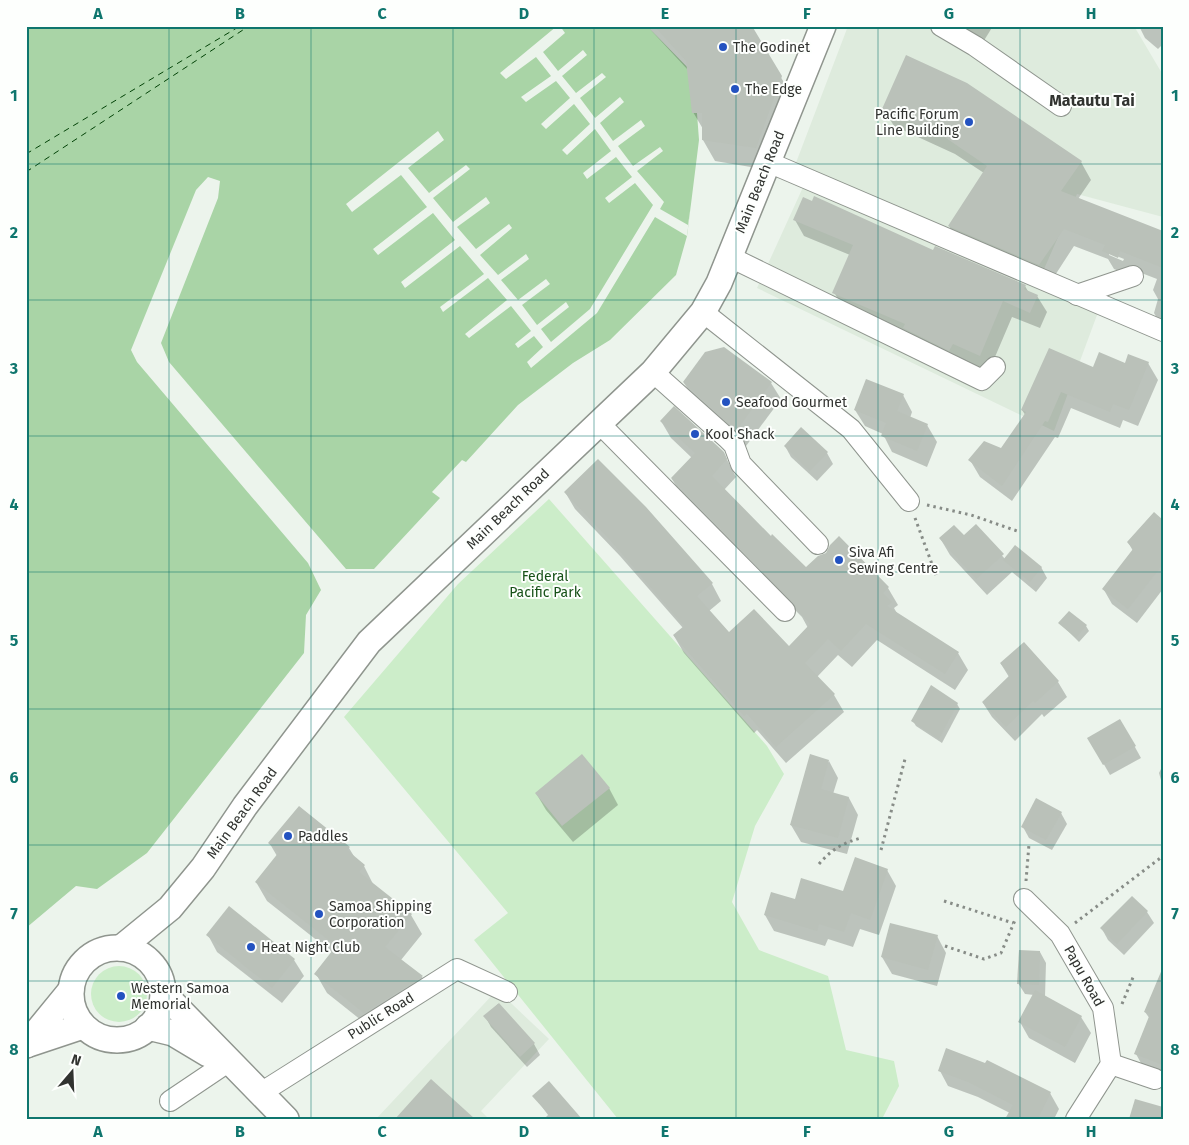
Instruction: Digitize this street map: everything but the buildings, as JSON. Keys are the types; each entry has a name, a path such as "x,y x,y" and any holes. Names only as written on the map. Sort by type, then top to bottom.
{"main road":[{"name":"Main Beach Road","path":"121,948 170,908 203,868 245,806 369,642 653,372 703,312 720,283 823,26"},
{"path":"154,967 160,924 170,908"},
{"path":"26,1045 71,990 77,972 86,960 108,949 121,948 134,951 146,958 154,967 162,984 164,994 161,1009 154,1023 142,1033 128,1039 112,1040 97,1035 83,1026 75,1014 71,990"},
{"path":"164,994 259,1094 286,1119"},
{"path":"26,1045 83,1026"},
{"path":"148,1027 173,1033 198,1046 259,1094"}],"street":[{"path":"941,26 975,46 1060,106"},
{"path":"768,162 1163,331"},
{"path":"730,257 982,380 994,367"},
{"path":"1077,294 1132,276"},
{"path":"703,312 851,429 909,501"},
{"path":"653,372 734,445 741,464 818,544"},
{"path":"599,423 785,611"},
{"name":"Papu Road","path":"1024,900 1060,934 1102,1008 1111,1064"},
{"name":"Public Road","path":"259,1094 457,969 507,992"},
{"path":"1076,1119 1111,1064 1155,1079"},
{"path":"170,1100 222,1066"}],"path":[{"path":"909,501 971,515 1020,532"},
{"path":"909,501 936,575"},
{"path":"881,850 905,759"},
{"path":"820,864 828,854 842,843 861,838"},
{"path":"945,946 984,959 1001,953 1024,900 1029,844"},
{"path":"1060,934 1163,856"},
{"path":"944,901 1013,923"}],"shaded area":[{"path":"26,26 647,26 694,74 699,140 687,236 676,275 610,340 573,363 518,405 466,462 462,460 432,492 440,498 374,569 346,569 169,362 161,343 218,198 220,181 208,177 196,190 131,350 137,362 308,563 321,590 306,615 304,653 147,853 97,889 76,886 26,928"},
{"path":"848,26 1134,26 1163,75 1163,217 1077,194 1041,276 1100,307 1054,431 757,288 809,174 794,168"},
{"path":"497,990 549,1039 481,1111 489,1119 376,1119"}],"green space":[{"name":"Federal Pacific Park","path":"549,499 767,746 784,774 755,826 732,902 759,950 828,976 846,1050 894,1061 899,1086 882,1119 618,1119 474,940 508,913 344,717 458,584"},
{"path":"119,966 130,968 139,974 145,983 147,994 145,1005 139,1014 130,1020 119,1022 108,1020 99,1014 93,1005 91,994 93,983 99,974 108,968"}],"pier":[{"path":"557,26 560,26 565,33 543,52 558,71 583,50 587,55 562,76 576,93 602,73 606,77 580,98 595,118 620,97 624,102 600,123 613,141 641,120 645,126 618,146 633,166 660,147 663,151 637,171 664,202 660,209 688,225 691,204 687,236 655,217 597,313 531,368 527,362 543,347 534,336 518,348 515,344 531,331 511,306 469,338 465,334 507,300 488,278 443,312 440,307 484,274 460,246 405,288 401,282 455,240 433,213 378,255 373,249 427,207 401,175 352,212 346,204 438,131 444,140 408,168 429,193 466,165 470,169 433,198 453,222 486,197 490,203 457,227 476,249 509,224 512,228 480,255 498,275 526,254 529,259 501,280 518,300 546,279 550,284 522,305 537,325 566,302 569,307 541,329 551,342 590,309 653,205 635,183 609,203 605,198 632,177 616,157 587,179 583,173 611,151 595,129 567,155 562,150 590,124 574,104 546,129 541,124 570,98 556,81 526,102 521,97 551,76 536,57 506,79 500,73"}],"ferry route":[{"path":"26,154 240,26"},
{"path":"26,172 249,26"}],"place":[{"name":"The Godinet","path":"723,47"},
{"name":"The Edge","path":"735,89"},
{"name":"Pacific Forum Line Building","path":"969,122"},
{"name":"Seafood Gourmet","path":"726,402"},
{"name":"Kool Shack","path":"695,434"},
{"name":"Siva Afi Sewing Centre","path":"839,560"},
{"name":"Paddles","path":"288,836"},
{"name":"Samoa Shipping Corporation","path":"319,914"},
{"name":"Heat Night Club","path":"251,947"},
{"name":"Western Samoa Memorial","path":"121,996"}],"district":[{"name":"Matautu Tai","path":"1092,100"}]}
